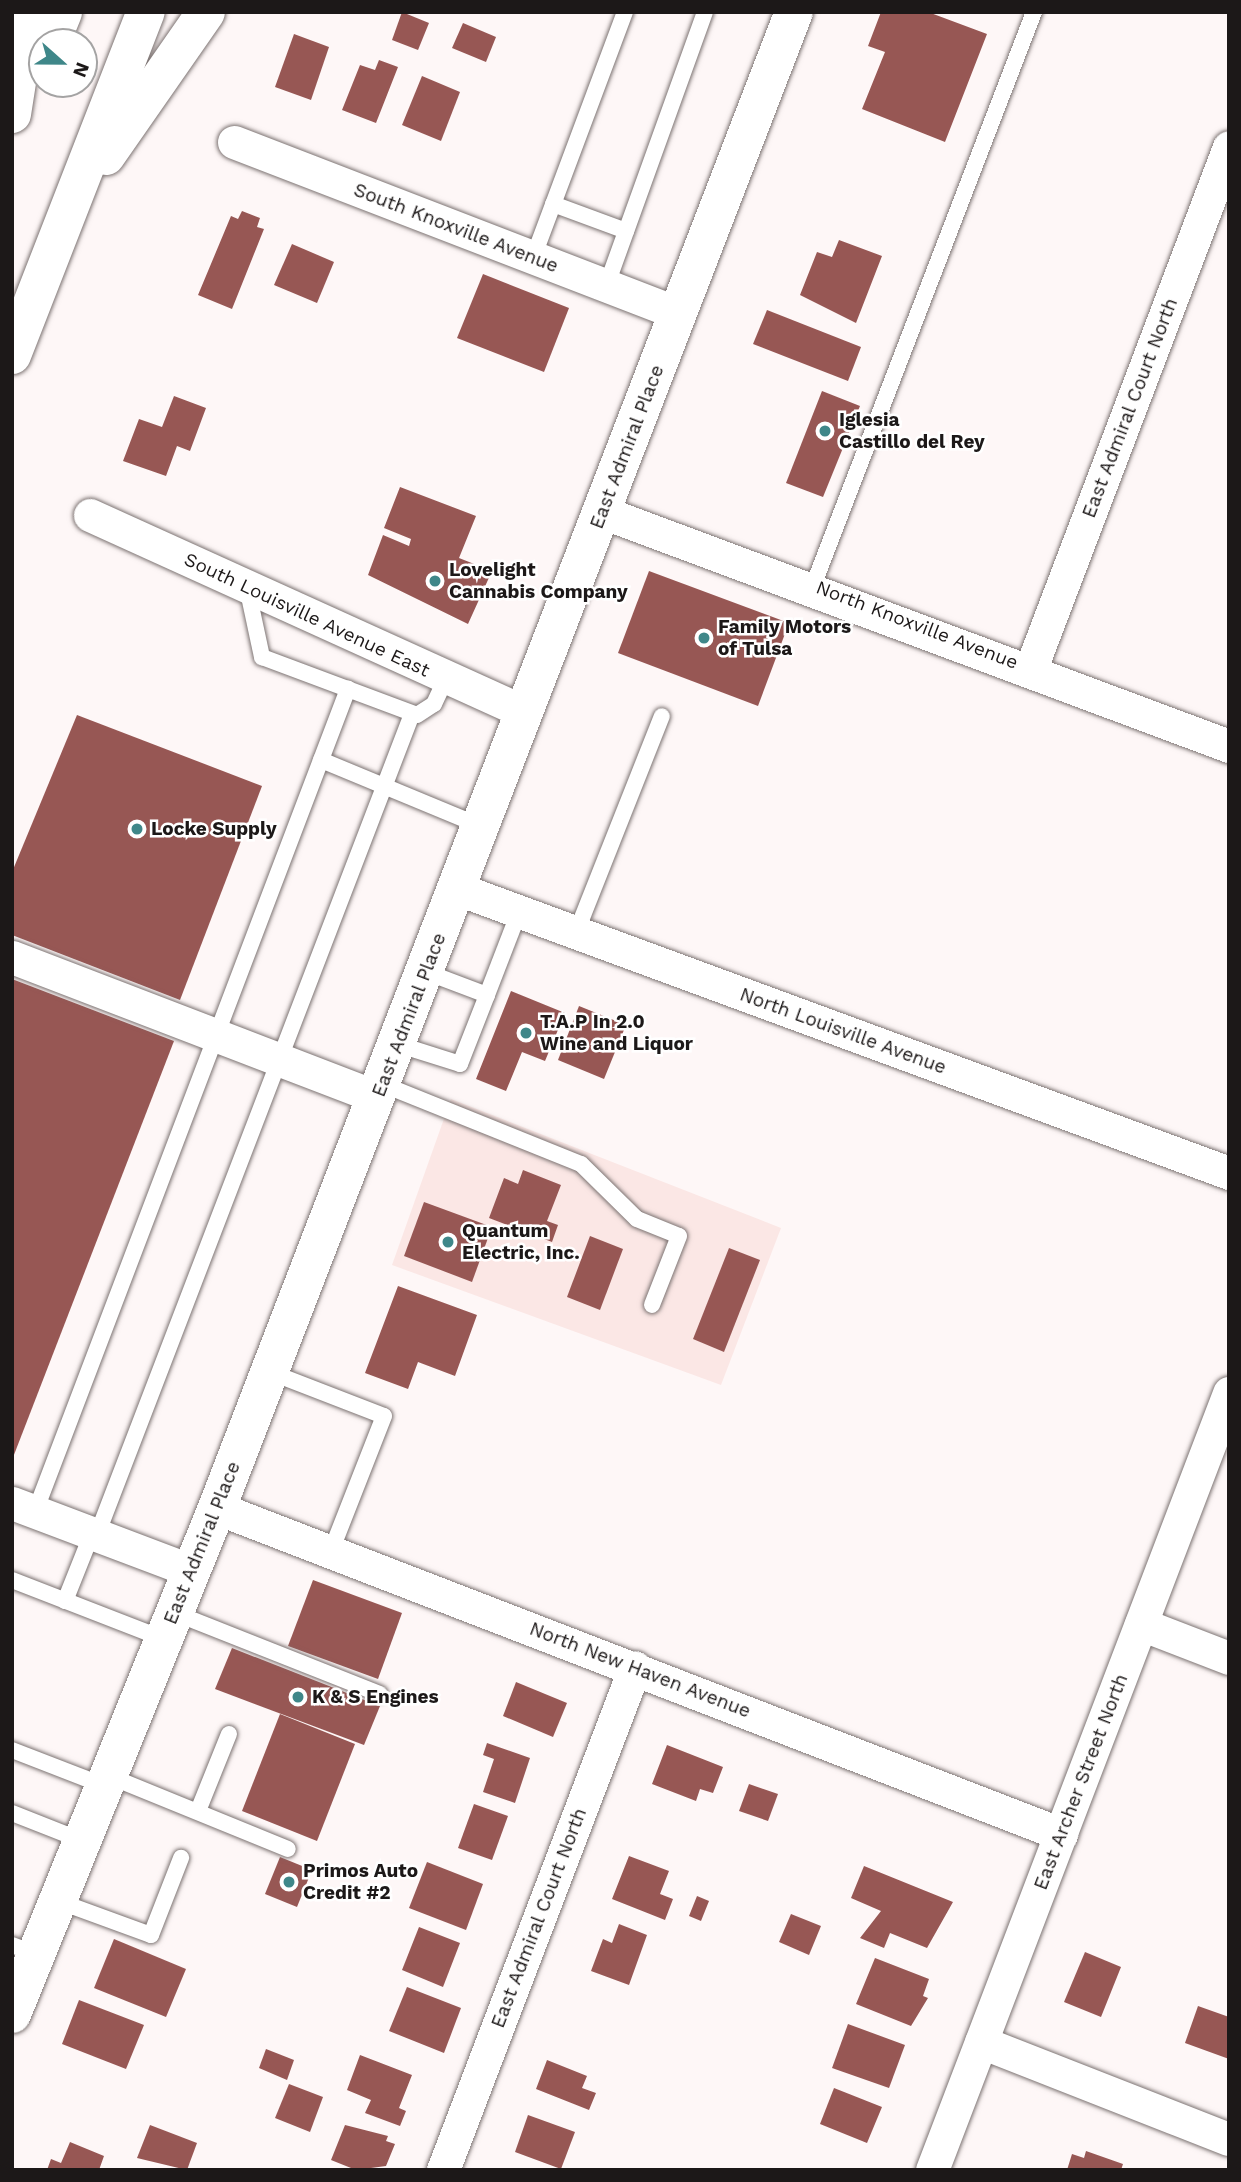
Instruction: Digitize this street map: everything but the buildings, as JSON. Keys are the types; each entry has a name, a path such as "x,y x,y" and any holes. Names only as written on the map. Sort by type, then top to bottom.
{"main road":[{"path":"12,114 28,12"},
{"path":"12,355 146,12"},
{"path":"70,207 206,12"},
{"name":"East Admiral Place","path":"12,2014 24,1950 58,1901 192,1571 426,972 794,12"},
{"path":"12,142 29,98"}],"street":[{"name":"South Knoxville Avenue","path":"234,142 679,314"},
{"name":"East Admiral Court North","path":"1031,668 1229,148"},
{"name":"North Knoxville Avenue","path":"602,512 813,586 1229,746"},
{"name":"South Louisville Avenue East","path":"90,516 524,712"},
{"name":"North Louisville Avenue","path":"458,889 1229,1173"},
{"path":"12,957 279,1060 379,1090"},
{"name":"East Archer Street North","path":"932,2170 1229,1393"},
{"path":"24,1508 192,1571"},
{"name":"North New Haven Avenue","path":"217,1508 635,1667 1061,1834"},
{"path":"1141,1624 1229,1658"},
{"name":"East Admiral Court North","path":"443,2170 635,1667"},
{"path":"981,2042 1229,2139"}],"lane":[{"path":"533,258 625,12"},
{"path":"606,287 705,12"},
{"path":"813,586 1034,12"},
{"path":"553,204 626,231"},
{"path":"247,587 262,657 412,714 435,704 446,678"},
{"path":"24,1508 216,1035 348,689"},
{"path":"65,1601 95,1534 412,714"},
{"path":"576,933 662,716"},
{"path":"321,760 481,827"},
{"path":"397,1044 460,1064 519,912"},
{"path":"426,972 487,995"},
{"path":"379,1090 582,1164 637,1219 679,1236 652,1305"},
{"path":"270,1372 384,1416 331,1551"},
{"path":"12,1580 65,1601 170,1626 380,1693"},
{"path":"198,1811 229,1734"},
{"path":"12,1750 198,1811 288,1849"},
{"path":"12,1813 83,1841"},
{"path":"58,1901 152,1935 181,1858"}],"shaded area":[{"name":"Quantum Electric, Inc.","path":"451,1099 781,1228 721,1385 392,1265"}],"place":[{"name":"Iglesia Castillo del Rey","path":"825,431"},
{"name":"Lovelight Cannabis Company","path":"435,581"},
{"name":"Family Motors of Tulsa","path":"704,638"},
{"name":"Locke Supply","path":"137,829"},
{"name":"T.A.P In 2.0 Wine and Liquor","path":"526,1033"},
{"name":"Quantum Electric, Inc.","path":"448,1242"},
{"name":"K & S Engines","path":"298,1697"},
{"name":"Primos Auto Credit #2","path":"289,1882"}]}
